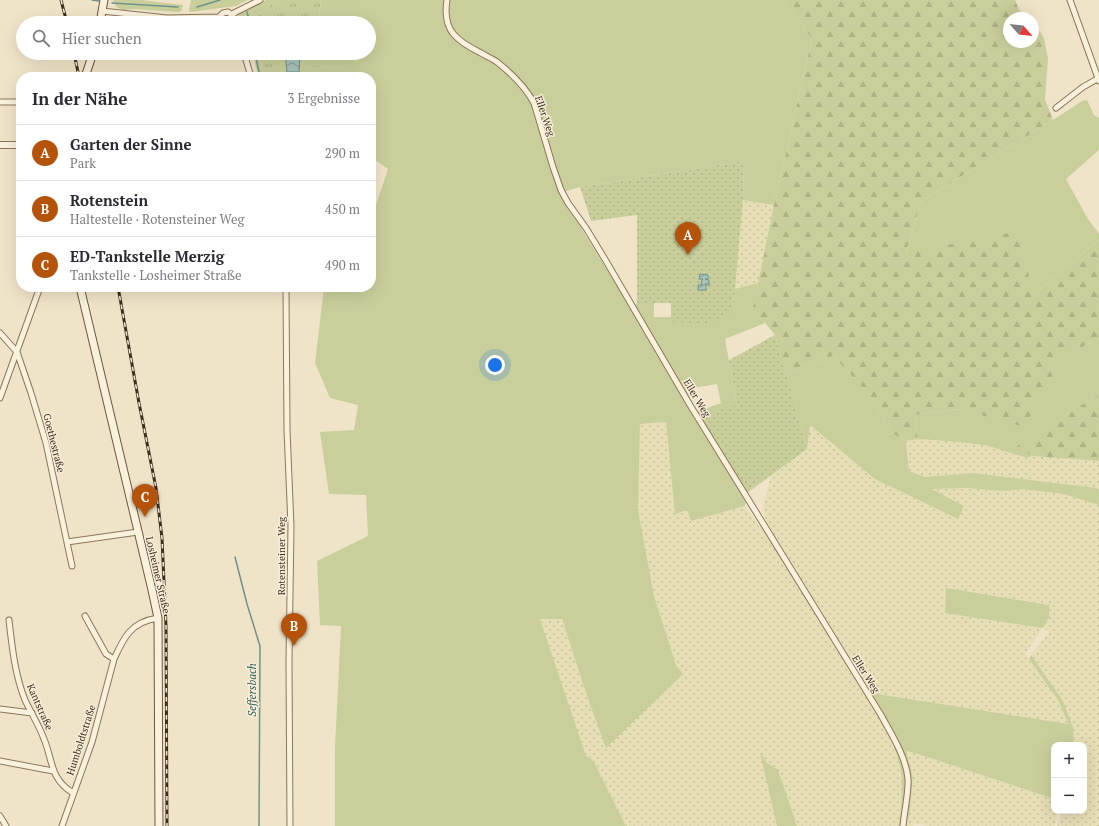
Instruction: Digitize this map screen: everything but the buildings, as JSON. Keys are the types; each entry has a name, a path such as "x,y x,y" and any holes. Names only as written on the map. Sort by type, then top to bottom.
{"main road":[{"path":"101,16 104,0"},
{"path":"87,72 91,60"},
{"name":"Losheimer Straße","path":"81,292 158,618 159,826"}],"street":[{"path":"221,16 221,14 226,12 232,14 260,0"},
{"name":"Eller Weg","path":"447,0 447,25 452,34 466,46 497,62 530,96 534,103 561,190 568,203 586,228 690,405 881,715 896,743 904,762 908,779 903,826"},
{"path":"1056,108 1083,87 1099,80 1070,0"},
{"path":"102,10 151,16"},
{"path":"246,60 250,72"},
{"path":"0,102 16,102"},
{"path":"0,145 16,145"},
{"path":"0,398 38,292"},
{"name":"Rotensteiner Weg","path":"286,292 287,430 291,526 289,662 290,826"},
{"name":"Goethestraße","path":"0,333 17,352 31,393 46,443 72,566"},
{"path":"66,542 138,532"},
{"path":"85,616 106,654 114,659"},
{"name":"Humboldtstraße","path":"62,826 92,742 114,659 126,635 131,629 137,624 149,619 158,618"},
{"name":"Kantstraße","path":"9,620 16,671 20,686 46,744 53,771 63,786 73,792"},
{"path":"0,709 32,713"},
{"path":"0,761 53,771"},
{"path":"0,816 6,826"}],"shaded area":[{"path":"743,200 774,205 758,283 735,289"},
{"path":"666,422 675,513 687,510 691,521 745,506 763,532 767,525 763,508 771,475 807,449 809,425 875,479 958,519 931,489 967,488 1004,491 1022,489 1064,494 1099,505 1099,826 1057,826 1061,814 1087,814 1087,742 1074,742 1073,727 1047,678 1031,655 1049,632 1043,628 1025,654 1058,700 1068,725 875,709 892,742 900,766 903,788 899,826 797,826 784,789 761,754 777,826 626,826 593,760 586,756 540,619 562,619 586,693 683,674 676,665 654,596 638,510 640,424","holes":["946,589 1049,605 1049,617 945,613"]},
{"path":"918,439 961,442 989,446 1027,458 1032,456 1099,461 1099,490 1096,488 973,473 924,477 909,471 906,441"},
{"path":"905,751 1051,798 1051,814 1057,814 1054,826 930,826 914,823 913,826 906,826 909,817 913,777"}],"green space":[{"path":"113,0 142,0 183,5 181,11 179,12 135,9 124,10 118,8"},
{"path":"191,0 248,0 236,6 190,12"},
{"path":"266,0 276,0 257,16 238,16 240,12"},
{"path":"276,0 321,0 319,16 257,16"},
{"path":"321,0 783,0 812,39 774,205 743,200 744,161 580,187 563,192 584,233 632,309 637,303 654,303 654,317 671,317 671,321 733,312 735,289 758,283 754,308 765,323 725,339 737,405 747,493 745,506 691,521 687,510 675,514 666,422 640,424 638,510 654,596 676,665 683,674 606,748 562,619 540,619 586,756 593,760 626,826 335,826 335,747 341,626 320,625 317,561 368,536 366,495 329,494 320,432 354,430 358,405 330,398 315,363 323,292 376,292 376,205 388,169 376,161 376,72 331,72 331,68 313,65 313,60 376,60 376,16 319,16","holes":["717,384 721,403 696,412 686,389"]},
{"path":"783,0 1015,0 1021,12 1003,12 1003,48 1039,48 1039,30 1044,38 1048,59 1045,99 1053,120 921,201 906,253 1019,231 1033,295 1099,240 1099,338 1063,357 1024,427 959,409 915,415 918,439 906,441 893,434 869,394 833,356 785,372 775,335 753,308 774,205 812,39"},
{"path":"254,60 260,60 262,72 257,72"},
{"path":"260,60 313,60 313,65 331,68 331,72 262,72"},
{"path":"1087,100 1094,115 1099,118 1099,150 1066,179 1088,219 1099,234 1099,240 1033,295 906,254 921,201 1082,101"},
{"path":"744,161 743,200 733,312 711,323 671,322 671,303 637,303 637,215 591,221 580,187"},
{"path":"775,335 807,449 747,493 700,414 737,405 729,360"},
{"path":"1099,338 1099,394 1018,446 1032,456 1027,458 989,446 961,442 918,439 915,415 959,409 1024,426 1063,357"},
{"path":"833,356 869,394 893,434 906,441 909,471 925,477 973,473 1096,488 1099,490 1099,505 1064,494 1022,489 1004,491 967,488 932,489 964,506 958,519 875,479 810,425 807,449 785,372"},
{"path":"1099,394 1099,461 1032,456 1017,446"},
{"path":"946,588 1049,605 1049,617 1043,628 945,613"},
{"path":"1031,655 1063,701 1073,727 1074,742 1051,742 1051,798 906,751 913,777 909,817 906,826 899,826 902,789 899,763 890,738 878,714 864,692 1068,724 1058,700 1029,659"},
{"path":"760,752 767,763 778,770 797,826 777,826"}],"water":[{"path":"286,60 300,60 299,72 287,72"},
{"path":"700,274 708,275 708,279 705,279 709,280 709,285 705,285 706,290 698,290 698,285 703,285 701,284 703,279 699,279"}],"waterway":[{"path":"92,0 99,1"},
{"path":"197,7 220,0"},
{"path":"112,3 178,7"},
{"name":"Seffersbach","path":"247,12 248,16"},
{"name":"Seffersbach","path":"256,60 259,72"},
{"name":"Seffersbach","path":"235,557 260,646 259,826"}],"railway":[{"path":"61,0 65,16"},
{"path":"75,60 78,72"},
{"path":"119,292 156,488 162,538 166,626 167,826"}],"place":[{"name":"Garten der Sinne","path":"688,255"},
{"name":"ED-Tankstelle Merzig","path":"145,517"},
{"name":"Rotenstein","path":"294,646"}]}
